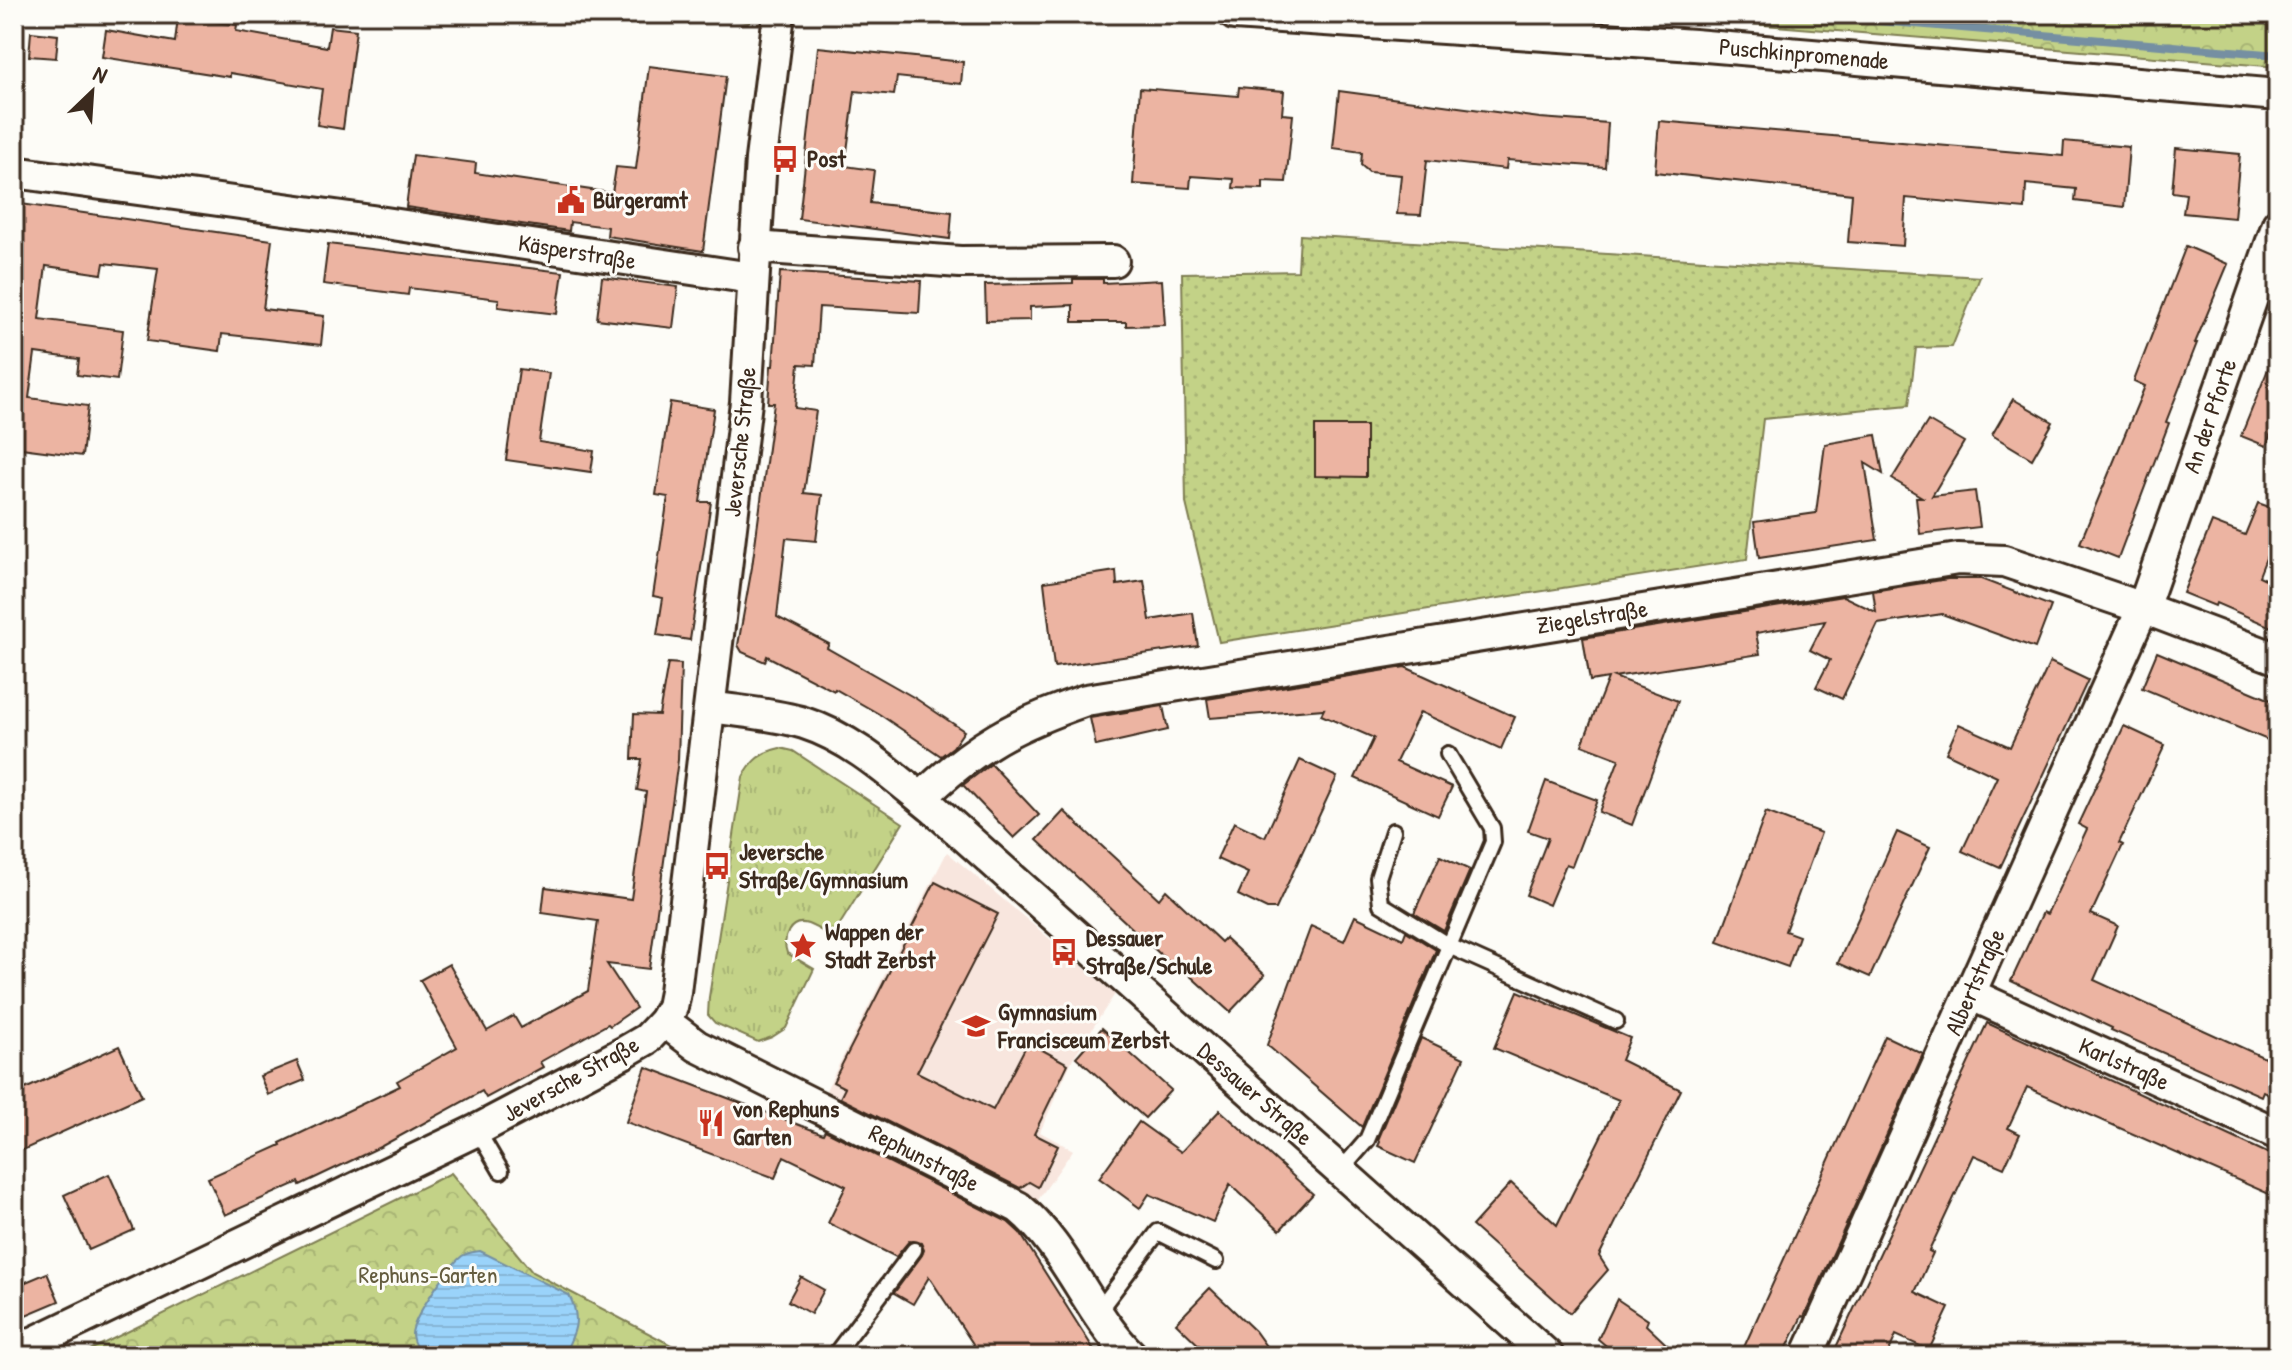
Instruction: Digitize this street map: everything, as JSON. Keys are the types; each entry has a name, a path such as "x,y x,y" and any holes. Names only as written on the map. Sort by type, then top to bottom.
{"street":[{"path":"752,278 761,159 779,14"},
{"name":"Puschkinpromenade","path":"1234,14 1694,45 2278,95"},
{"name":"Käsperstraße","path":"14,172 752,278"},
{"name":"An der Pforte","path":"2143,608 2278,224"},
{"path":"754,247 960,262 1113,261"},
{"name":"Jeversche Straße","path":"14,1352 477,1130 623,1053 647,1039 664,1021 672,1007 675,992 711,707 746,402 752,278"},
{"name":"Ziegelstraße","path":"921,798 953,767 1007,731 1086,700 1958,559 2004,561 2143,608 2278,659"},
{"name":"Albertstraße","path":"1807,1356 2143,608"},
{"name":"Dessauer Straße","path":"711,707 805,724 838,738 871,758 921,798 1548,1356"},
{"name":"Karlstraße","path":"1970,994 2278,1134"},
{"name":"Rephunstraße","path":"664,1021 697,1046 1018,1207 1038,1223 1112,1337 1132,1356"}],"lane":[{"path":"1341,1170 1367,1140 1493,842 1492,828 1448,754"},
{"path":"1393,831 1378,878 1381,904 1449,946 1616,1021"},
{"path":"477,1130 501,1171"},
{"path":"1097,1314 1158,1232 1216,1261"},
{"path":"834,1356 914,1250"}],"shaded area":[{"name":"Gymnasium Francisceum Zerbst","path":"947,852 1115,994 1073,1058 1040,1132 1073,1150 1033,1207 823,1096"}],"green space":[{"path":"674,14 749,14 749,22"},
{"path":"1618,14 2278,14 2278,67 1703,20"},
{"path":"1300,235 1980,277 1952,347 1916,348 1909,405 1763,419 1747,559 1219,642 1186,503 1182,273 1298,271"},
{"path":"780,748 793,751 903,823 832,937 801,923 788,931 787,953 814,969 786,1028 758,1042 715,1023 708,1015 709,997 743,777 757,758"},
{"name":"Rephuns-Garten","path":"451,1173 532,1272 673,1346 668,1356 78,1356"}],"water":[{"path":"480,1251 569,1295 576,1319 563,1356 424,1356 417,1349 413,1328 432,1294 462,1256"}],"building":[{"path":"178,17 237,25 236,31 327,47 330,27 356,30 343,129 317,125 322,89 230,73 230,77 102,57 106,30 175,42"},
{"path":"31,32 58,35 56,58 29,56"},
{"path":"818,47 963,62 961,84 897,77 894,95 855,91 845,166 874,170 870,203 952,212 950,239 799,219"},
{"path":"649,66 726,76 703,251 607,236 608,227 570,222 569,231 406,207 413,155 476,163 475,173 612,193 616,167 636,169"},
{"path":"1239,87 1284,91 1282,114 1293,115 1286,182 1263,181 1263,189 1233,188 1234,179 1191,176 1190,188 1133,184 1140,88 1238,96"},
{"path":"1339,91 1540,118 1608,123 1605,167 1507,160 1506,169 1427,160 1421,215 1397,214 1401,175 1369,172 1361,165 1362,152 1333,148"},
{"path":"1659,121 2063,156 2064,141 2129,147 2124,207 2075,201 2076,189 2026,184 2025,209 1906,198 1903,246 1848,242 1852,194 1655,172"},
{"path":"2176,148 2240,154 2234,218 2183,213 2186,194 2172,192"},
{"path":"14,203 272,240 263,309 324,316 321,345 222,334 220,351 147,341 158,269 104,263 102,274 46,266 39,319 123,330 117,380 77,375 79,359 35,353 29,398 88,406 82,456 14,447 14,271 17,250 14,250"},
{"path":"328,244 563,272 557,314 498,307 499,299 409,288 408,295 323,284"},
{"path":"2186,246 2228,264 2195,343 2166,422 2169,423 2118,558 2080,543 2145,386 2134,381"},
{"path":"780,272 921,281 919,313 819,307 815,365 799,364 795,408 816,411 804,493 822,495 816,541 786,538 777,617 829,644 827,648 915,698 964,731 953,747 941,756 835,689 767,656 765,662 742,652 738,645 774,403 768,403"},
{"path":"602,277 678,287 673,328 597,319"},
{"path":"1073,279 1103,279 1103,283 1162,280 1165,325 1073,322 1073,305 1030,307 1030,320 986,321 985,285 1073,283"},
{"path":"2277,347 2278,415 2266,446 2241,436"},
{"path":"519,369 549,373 539,442 594,451 591,472 506,460"},
{"path":"2013,399 2053,422 2032,459 1992,435"},
{"path":"670,402 714,409 700,502 711,502 690,640 657,635 663,598 653,596 668,497 656,495"},
{"path":"1928,421 1964,442 1932,496 1975,491 1980,527 1920,534 1916,497 1922,497 1892,479"},
{"path":"1315,426 1366,426 1366,477 1315,476"},
{"path":"1876,435 1883,474 1865,463 1877,540 1759,558 1754,522 1816,513 1825,444"},
{"path":"2258,503 2278,510 2278,527 2259,576 2278,585 2278,630 2216,603 2215,606 2183,593 2212,522 2245,535"},
{"path":"1116,571 1117,585 1144,581 1150,620 1193,613 1198,646 1054,667 1044,582"},
{"path":"1948,579 1981,579 2051,606 2035,648 1942,614 1878,624 1842,699 1816,687 1830,660 1810,650 1825,621 1756,633 1760,654 1614,677 1678,701 1632,825 1599,812 1619,759 1582,745 1608,678 1590,681 1583,638 1843,596 1876,612 1873,591"},
{"path":"2157,652 2278,703 2278,738 2273,735 2270,741 2142,688"},
{"path":"2050,662 2088,680 2000,868 1962,851 1997,777 1946,753 1959,724 2010,747"},
{"path":"668,663 681,664 678,760 649,969 607,964 636,1008 610,1026 608,1024 540,1062 543,1067 486,1098 482,1091 382,1146 300,1185 299,1182 225,1215 208,1178 400,1086 397,1081 457,1047 420,980 449,964 487,1031 514,1016 521,1028 588,991 598,921 542,913 545,887 631,899 646,792 637,790 642,759 632,759 634,714 659,715"},
{"path":"1405,667 1515,717 1501,749 1420,712 1396,762 1452,787 1438,816 1355,778 1374,738 1321,715 1324,709 1210,718 1207,699"},
{"path":"1163,706 1168,730 1096,746 1090,718"},
{"path":"2124,726 2165,745 2119,843 2123,845 2091,914 2118,926 2094,980 2278,1064 2278,1098 2263,1091 2261,1096 2111,1030 2011,981 2087,829 2078,824"},
{"path":"1300,760 1337,777 1276,909 1267,909 1238,895 1248,873 1217,859 1234,822 1265,837"},
{"path":"991,764 1039,815 1014,838 963,785"},
{"path":"1546,781 1597,800 1572,866 1566,864 1549,905 1526,895 1548,838 1528,831"},
{"path":"1064,811 1159,899 1166,890 1221,942 1225,938 1265,975 1230,1012 1176,963 1173,966 1037,840"},
{"path":"1766,812 1821,833 1785,931 1799,936 1788,967 1718,942"},
{"path":"1897,832 1930,847 1870,977 1838,963"},
{"path":"1440,856 1470,870 1444,931 1414,913"},
{"path":"935,882 998,914 917,1072 993,1110 1028,1042 1068,1064 1034,1134 1058,1146 1038,1187 1029,1182 1020,1188 840,1098 845,1088 833,1082"},
{"path":"1355,916 1403,939 1406,931 1436,950 1362,1127 1267,1045 1311,926 1344,941"},
{"path":"1518,991 1630,1038 1621,1060 1681,1090 1599,1256 1608,1270 1570,1313 1472,1226 1511,1183 1557,1225 1619,1100 1494,1048"},
{"path":"1987,1023 2278,1158 2278,1198 2027,1087 2008,1128 2020,1134 2004,1168 1974,1155 1929,1251 1933,1253 1915,1292 1949,1308 1929,1350 1896,1335 1887,1356 1832,1356"},
{"path":"1102,1028 1171,1090 1145,1118 1076,1057"},
{"path":"1885,1036 1923,1054 1867,1179 1783,1356 1740,1356"},
{"path":"1421,1038 1464,1058 1415,1163 1378,1146 1378,1140"},
{"path":"119,1046 142,1096 14,1154 14,1094"},
{"path":"297,1061 305,1080 268,1095 260,1076"},
{"path":"646,1067 823,1134 825,1130 1008,1222 1020,1233 1098,1356 981,1356 929,1277 913,1304 894,1293 922,1255 924,1250 921,1243 909,1241 896,1257 828,1223 846,1186 784,1156 775,1178 626,1122"},
{"path":"1220,1110 1313,1194 1280,1230 1230,1184 1213,1222 1149,1194 1140,1208 1099,1178 1139,1122 1181,1152"},
{"path":"109,1174 134,1230 89,1250 64,1195"},
{"path":"47,1273 59,1301 14,1320 14,1287"},
{"path":"801,1277 824,1290 811,1314 788,1301"},
{"path":"1210,1288 1255,1331 1273,1356 1210,1356 1176,1323"},
{"path":"1617,1299 1648,1320 1646,1325 1679,1356 1618,1356 1598,1339"}],"waterway":[{"path":"1798,14 2278,55"}],"place":[{"name":"Post","path":"785,159"},
{"name":"Bürgeramt","path":"571,200"},
{"name":"Jeversche Straße/Gymnasium","path":"717,866"},
{"name":"Wappen der Stadt Zerbst","path":"803,946"},
{"name":"Dessauer Straße/Schule","path":"1064,952"},
{"name":"Gymnasium Francisceum Zerbst","path":"976,1026"},
{"name":"von Rephuns Garten","path":"711,1123"}]}
